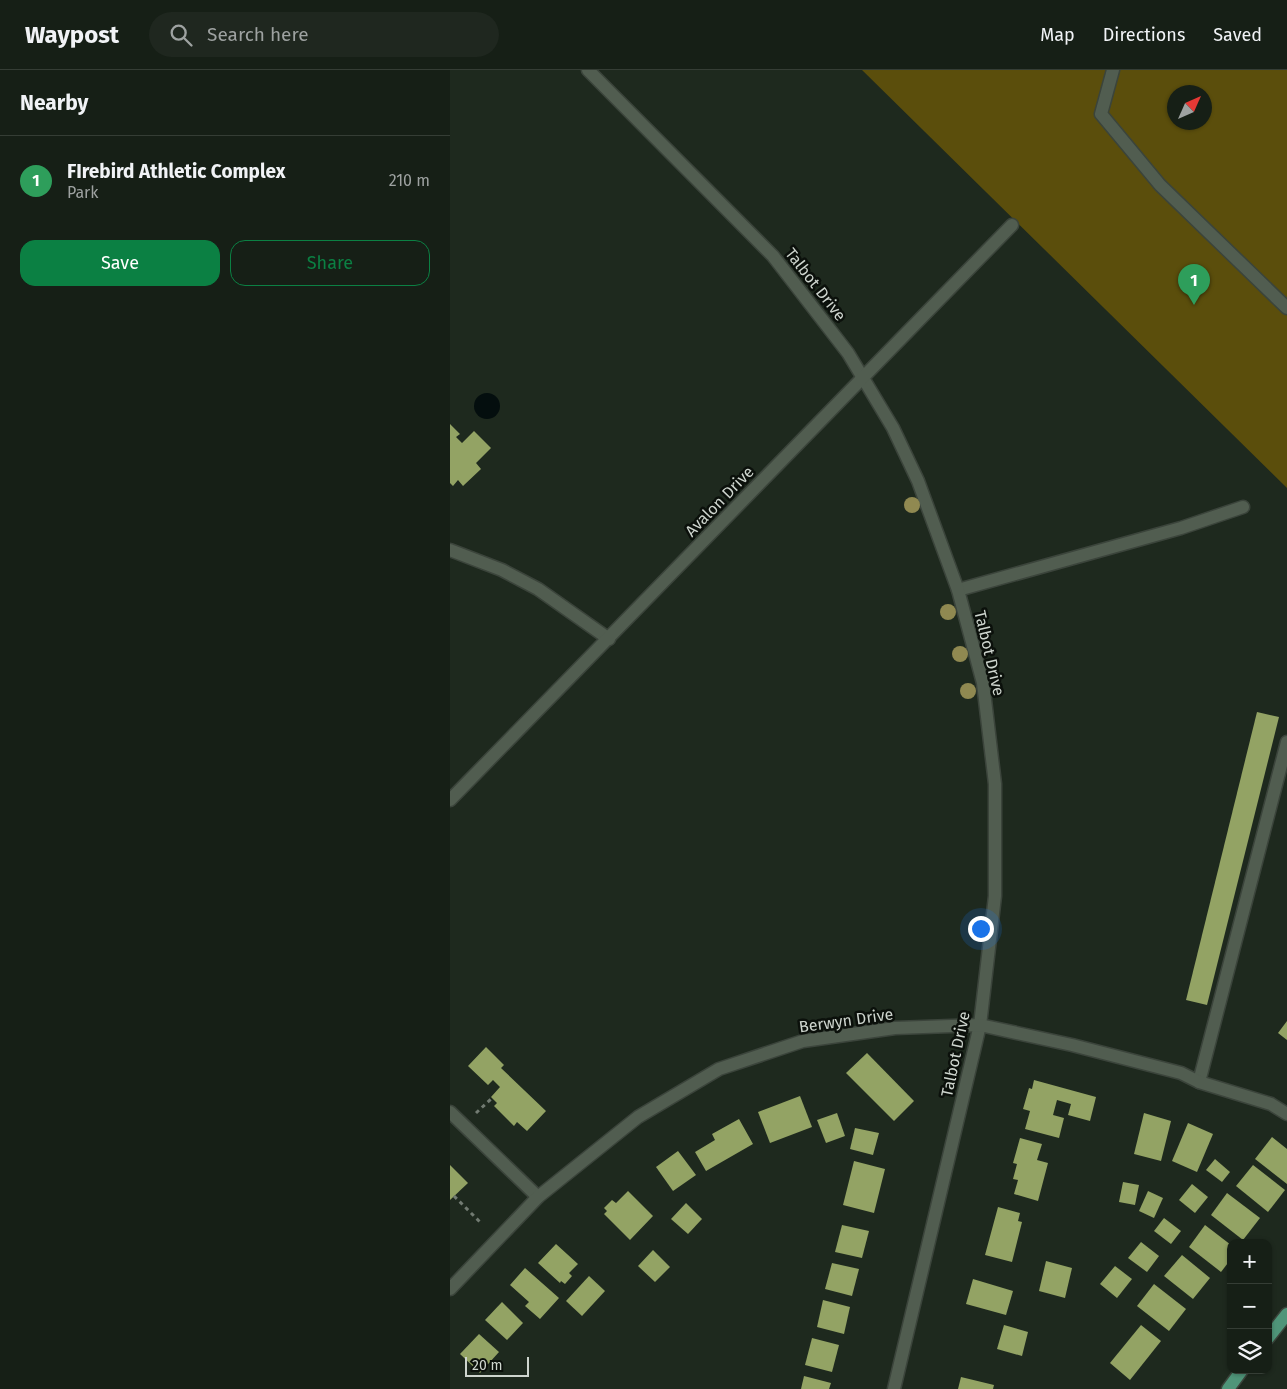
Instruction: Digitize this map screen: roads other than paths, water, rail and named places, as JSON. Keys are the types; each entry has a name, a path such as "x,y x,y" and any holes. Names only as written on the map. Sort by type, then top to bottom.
{"main road":[{"path":"1272,1333 1287,1314"},
{"path":"1228,1389 1239,1374"}],"street":[{"name":"Talbot Drive","path":"588,70 774,256 841,343 893,428 918,481 958,590 983,683 995,784 996,896 980,1025 894,1389"},
{"path":"1114,70 1101,114 1160,185 1287,308"},
{"name":"Avalon Drive","path":"450,800 862,376 1012,225"},
{"path":"958,590 1181,528 1242,507"},
{"path":"450,550 502,570 538,589 609,638"},
{"path":"1199,1082 1287,742"},
{"name":"Berwyn Drive","path":"450,1289 538,1197 638,1117 719,1068 803,1040 895,1028 980,1025 1072,1045 1181,1073 1199,1082 1271,1104 1287,1114"},
{"path":"450,1112 538,1197"}],"place":[{"name":"FIrebird Athletic Complex","path":"1194,305"}]}
